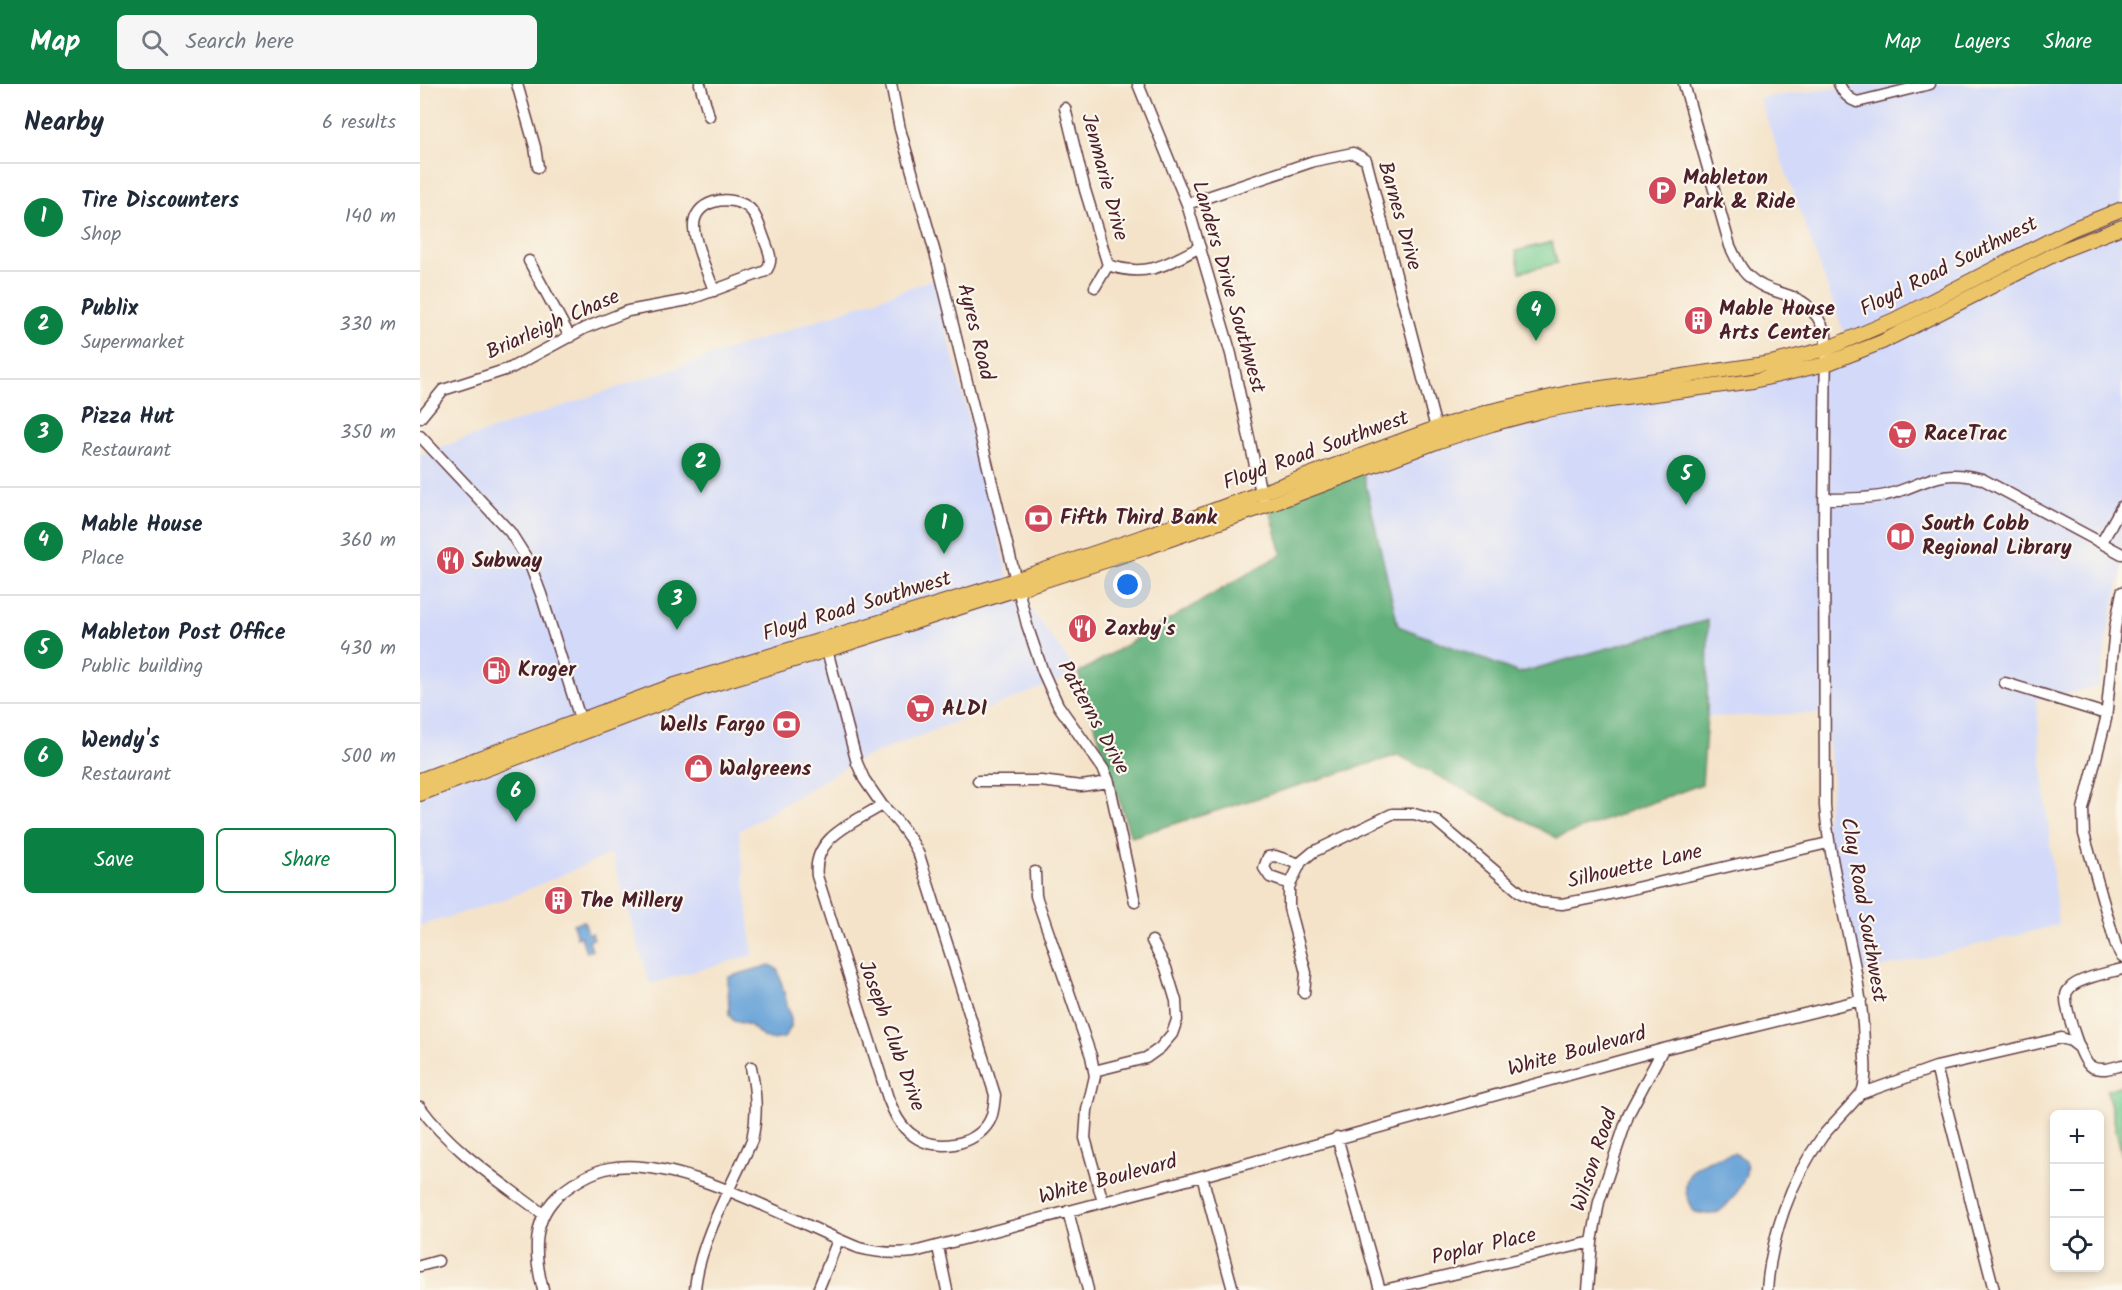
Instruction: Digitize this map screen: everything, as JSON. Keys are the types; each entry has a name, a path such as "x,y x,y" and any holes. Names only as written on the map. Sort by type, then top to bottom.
{"main road":[{"name":"Floyd Road Southwest","path":"1264,500 1436,429 1491,411 1538,399 1613,386 1771,363 1826,349 1894,320 2072,229 2122,209"},
{"name":"Floyd Road Southwest","path":"420,780 704,687 827,650 1439,441 1534,413 1580,404 1753,381 1826,364 1882,342 2063,250 2122,227"},
{"name":"Floyd Road Southwest","path":"420,794 672,686 1016,585"}],"street":[{"path":"517,84 538,167"},
{"path":"700,84 709,116"},
{"name":"Ayres Road","path":"891,84 900,129 937,260 1016,585"},
{"name":"Landers Drive Southwest","path":"1138,84 1187,204 1231,354 1264,500"},
{"name":"Clay Road Southwest","path":"1684,84 1730,246 1738,263 1746,274 1758,283 1794,296 1807,304 1826,334 1825,806 1828,843 1861,1000 1865,1077 1863,1093"},
{"path":"1841,88 1851,100 1857,102 1930,84"},
{"name":"Jenmarie Drive","path":"1065,108 1085,190 1108,265 1124,270 1144,272 1159,268 1200,247"},
{"name":"Barnes Drive","path":"1187,204 1314,161 1353,153 1366,159 1436,429"},
{"name":"Briarleigh Chase","path":"420,418 443,390 511,368 585,328 628,311 688,300 714,291 766,270 771,265 771,257 751,209 727,199 710,203 701,209 694,226 695,237 714,291"},
{"path":"529,261 570,337"},
{"path":"1095,287 1108,265"},
{"path":"420,436 510,532 529,562 582,726"},
{"path":"1824,499 1874,497 1939,475 1964,474 1982,479 2122,554"},
{"path":"2102,542 2122,506"},
{"name":"Patterns Drive","path":"1016,585 1049,687 1066,718 1104,770 1109,782 1135,902"},
{"path":"2122,592 2115,627 2106,714 2083,809 2084,834 2116,946 2122,957"},
{"name":"Joseph Club Drive","path":"827,650 857,763 864,779 882,805 900,823 914,842 919,855 995,1095 989,1123 979,1134 952,1145 939,1146 925,1143 914,1137 897,1118 888,1098 817,876 816,859 823,845 882,805"},
{"path":"2005,683 2106,714"},
{"path":"978,781 1041,781 1081,786 1109,782"},
{"name":"Silhouette Lane","path":"1304,993 1306,973 1289,908 1290,884 1300,864 1313,852 1392,814 1414,814 1436,820 1521,893 1541,902 1562,904 1828,843"},
{"path":"1290,884 1270,877 1264,868 1268,857 1275,856 1300,864"},
{"path":"1035,872 1036,896 1091,1056 1095,1076 1087,1110 1085,1138 1103,1202"},
{"path":"1094,1071 1146,1059 1172,1034 1177,1020 1176,1001 1166,968 1152,941"},
{"path":"2108,973 2114,965 2116,946"},
{"path":"2122,969 2080,981 2071,986 2066,994 2070,1017 2088,1065 2100,1070 2122,1065"},
{"name":"White Boulevard","path":"543,1214 556,1197 594,1172 610,1168 662,1170 697,1179 838,1240 875,1252 894,1254 938,1247 1663,1049 1861,1000"},
{"path":"2061,1038 2070,1017"},
{"path":"1767,1290 1768,1268 1776,1232 1805,1162 1846,1108 1863,1093 1936,1067 2061,1038 2071,1041 2080,1048"},
{"name":"Wilson Road","path":"1588,1290 1592,1242 1599,1202 1629,1113 1663,1049"},
{"path":"695,1290 704,1248 752,1140 757,1122 757,1100 751,1067"},
{"path":"1936,1067 1995,1290"},
{"path":"420,1107 424,1119 543,1214 535,1248 543,1290"},
{"path":"1337,1137 1382,1290"},
{"path":"1202,1176 1233,1290"},
{"path":"1068,1211 1088,1290"},
{"path":"818,1290 838,1240"},
{"name":"Poplar Place","path":"1382,1290 1592,1242"},
{"path":"938,1247 947,1290"},
{"path":"420,1266 438,1261"}],"shaded area":[{"path":"1870,84 2122,84 2122,573 2112,611 2098,687 2036,699 2058,925 1861,973 1821,845 1833,782 1825,713 1707,717 1708,620 1519,673 1398,626 1359,455 1559,395 1822,354 1849,347 1759,98"},
{"path":"934,279 1009,580 1078,673 854,762 739,831 753,955 650,984 611,854 503,900 420,926 420,454"}],"green space":[{"path":"1552,242 1557,263 1520,272 1516,251"},
{"path":"1359,455 1398,626 1519,673 1708,620 1707,717 1702,784 1557,838 1398,755 1131,837 1078,673 1282,554 1264,488"},
{"path":"2122,1085 2122,1155 2107,1090"}],"water":[{"path":"584,921 588,934 592,933 594,939 589,940 592,950 586,952 581,936 577,937 573,924"},
{"path":"770,965 778,970 791,1019 791,1027 784,1038 771,1040 764,1038 750,1025 734,1021 729,1015 728,977"},
{"path":"1734,1153 1745,1161 1747,1167 1743,1182 1733,1198 1721,1210 1713,1214 1693,1211 1686,1192 1689,1175 1701,1164"}],"place":[{"name":"Mableton Park & Ride","path":"1662,190"},
{"name":"Mable House Arts Center","path":"1698,321"},
{"name":"Mable House","path":"1536,341"},
{"name":"RaceTrac","path":"1903,434"},
{"name":"Publix","path":"701,493"},
{"name":"Mableton Post Office","path":"1686,505"},
{"name":"Fifth Third Bank","path":"1039,518"},
{"name":"South Cobb Regional Library","path":"1901,536"},
{"name":"Tire Discounters","path":"944,554"},
{"name":"Subway","path":"451,561"},
{"name":"Zaxby's","path":"1083,629"},
{"name":"Pizza Hut","path":"677,630"},
{"name":"Kroger","path":"497,670"},
{"name":"ALDI","path":"921,709"},
{"name":"Wells Fargo","path":"786,725"},
{"name":"Walgreens","path":"698,769"},
{"name":"Wendy's","path":"516,822"},
{"name":"The Millery","path":"559,901"}]}
